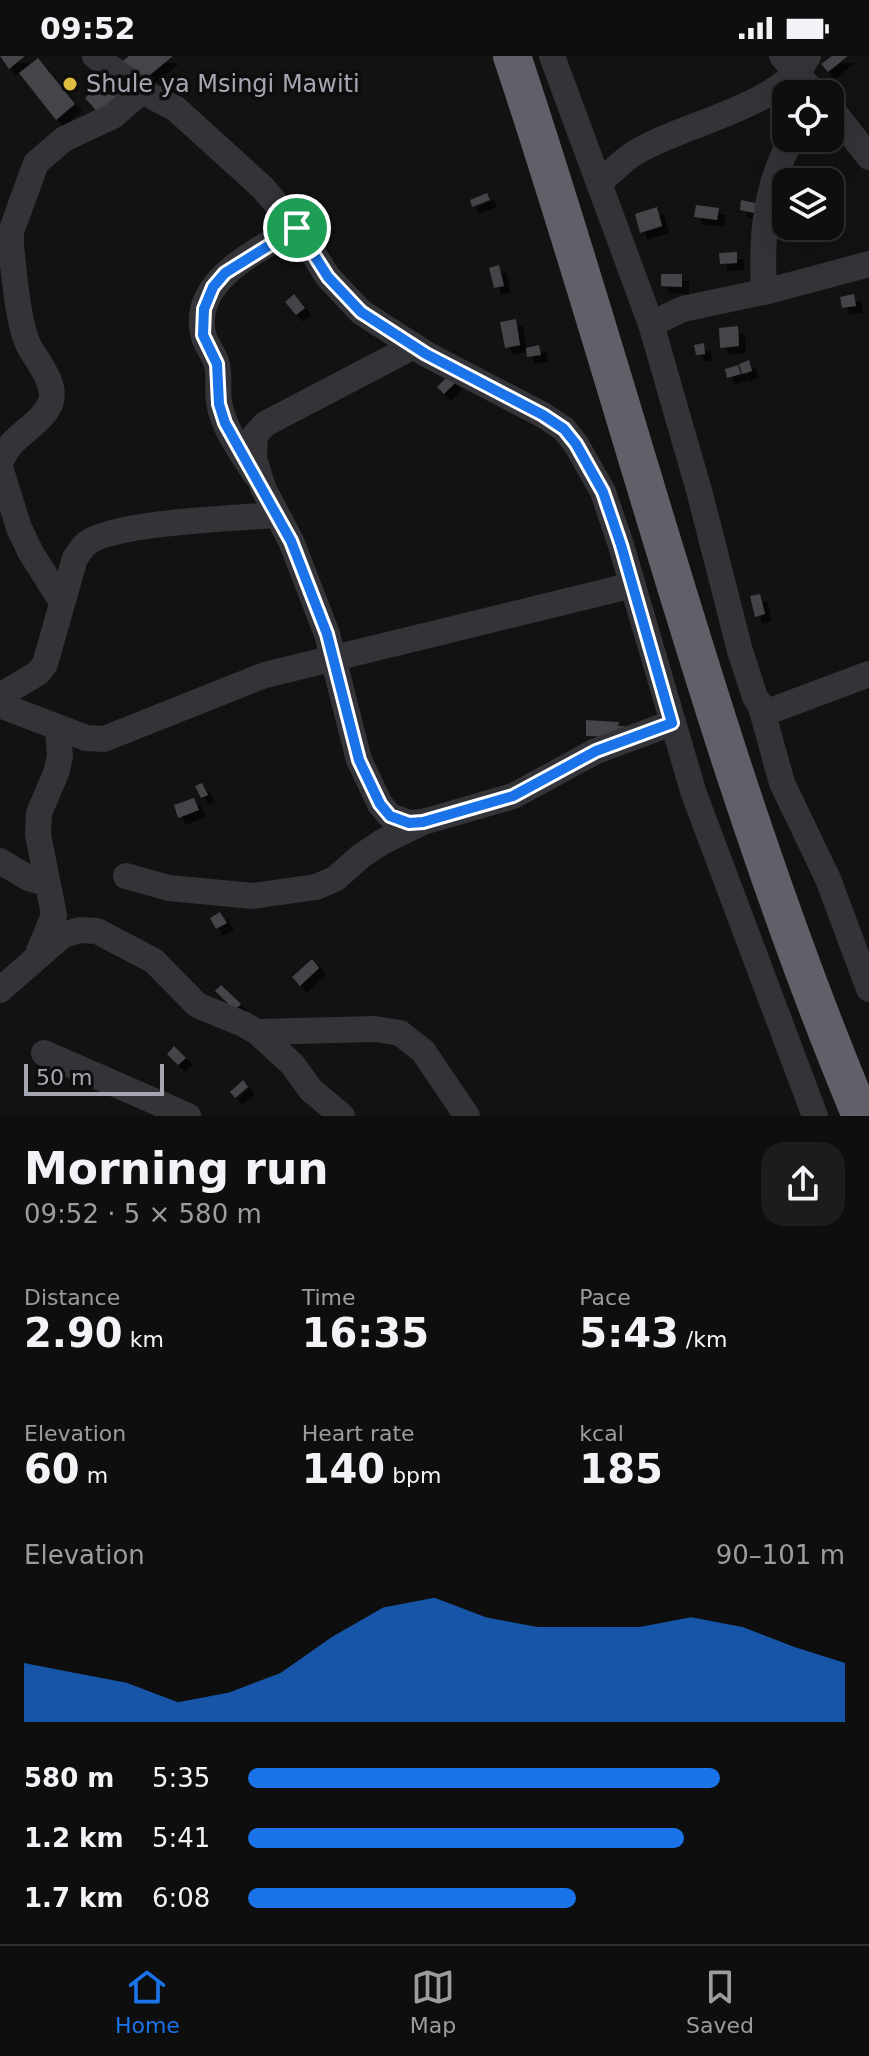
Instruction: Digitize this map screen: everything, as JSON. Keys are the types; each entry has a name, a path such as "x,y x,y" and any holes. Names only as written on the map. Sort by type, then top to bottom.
{"highway":[{"path":"512,56 554,182 715,717 756,842 861,1116"}],"street":[{"path":"95,56 142,91 176,109 262,187 297,228 328,277 361,312 414,346 543,415 564,429 576,444 603,492 694,794 815,1116"},
{"path":"561,58 600,182 651,324 700,494 740,651 761,707 782,783 828,879 869,989"},
{"path":"600,182 634,154 748,103 800,75"},
{"path":"62,602 19,528 0,464 9,444 49,406 52,396 44,367 25,336 5,248 36,163 64,139 113,116 142,91"},
{"path":"844,125 869,157"},
{"path":"764,292 762,258 771,188 784,152"},
{"path":"297,228 225,273 213,287 204,309 203,335 217,364 219,404 225,423 291,541 334,660 359,760 380,804 390,816 401,821 423,822"},
{"path":"651,324 683,309 764,292 869,264"},
{"path":"263,488 254,458 255,435 265,424 414,346"},
{"path":"0,696 38,673 45,664 75,558 84,545 124,530 277,515"},
{"path":"0,705 86,738 104,739 265,675 633,585"},
{"path":"761,707 770,711 869,674"},
{"path":"126,876 169,888 253,896 316,887 335,879 382,842 423,822 513,796 596,751 672,723"},
{"path":"35,958 54,919 38,835 39,813 60,757 58,728"},
{"path":"0,861 28,878 46,883"},
{"path":"0,990 63,935 80,930 97,931 154,961 197,1005 257,1032 292,1064 311,1090 342,1116"},
{"path":"257,1032 375,1029 400,1033 423,1051 467,1116"},
{"path":"44,1053 188,1116"}],"building":[{"path":"0,56 25,56 9,69"},
{"path":"129,56 173,56 139,84 121,62"},
{"path":"832,56 848,56 828,72 821,64"},
{"path":"38,58 75,104 56,120 19,73"},
{"path":"115,72 132,91 102,117 85,98"},
{"path":"487,193 490,200 472,207 470,200"},
{"path":"741,200 761,204 759,214 740,210"},
{"path":"696,205 719,208 717,220 694,217"},
{"path":"657,207 662,226 640,233 635,214"},
{"path":"737,252 737,263 720,264 719,253"},
{"path":"499,265 504,286 494,288 489,268"},
{"path":"661,274 682,274 682,287 661,286"},
{"path":"294,294 305,308 296,315 285,302"},
{"path":"854,294 856,306 842,308 840,297"},
{"path":"516,319 520,345 505,348 500,322"},
{"path":"738,326 739,346 720,348 719,328"},
{"path":"704,343 705,354 696,355 694,345"},
{"path":"539,345 541,355 527,357 526,348"},
{"path":"749,360 752,371 742,374 739,364"},
{"path":"738,365 741,374 727,378 725,369"},
{"path":"448,376 455,383 444,394 437,387"},
{"path":"760,594 765,614 755,617 750,596"},
{"path":"586,720 619,722 618,726 624,726 623,737 586,736"},
{"path":"202,783 208,795 201,798 195,786"},
{"path":"194,798 199,810 178,818 174,805"},
{"path":"220,912 227,923 216,929 210,918"},
{"path":"312,959 319,968 300,986 292,977"},
{"path":"221,985 241,1004 235,1010 215,991"},
{"path":"174,1046 186,1058 178,1065 167,1054"},
{"path":"243,1080 248,1087 235,1098 230,1092"}],"place":[{"name":"Shule ya Msingi Mawiti","path":"70,84"}],"route":[{"path":"297,228 328,277 361,312 426,354 543,415 564,429 576,444 603,492 672,723 596,751 513,796 423,822 401,821 390,816 380,804 359,760 327,634 291,541 225,423 219,404 217,364 203,335 204,309 213,287 225,273 297,228"}]}
